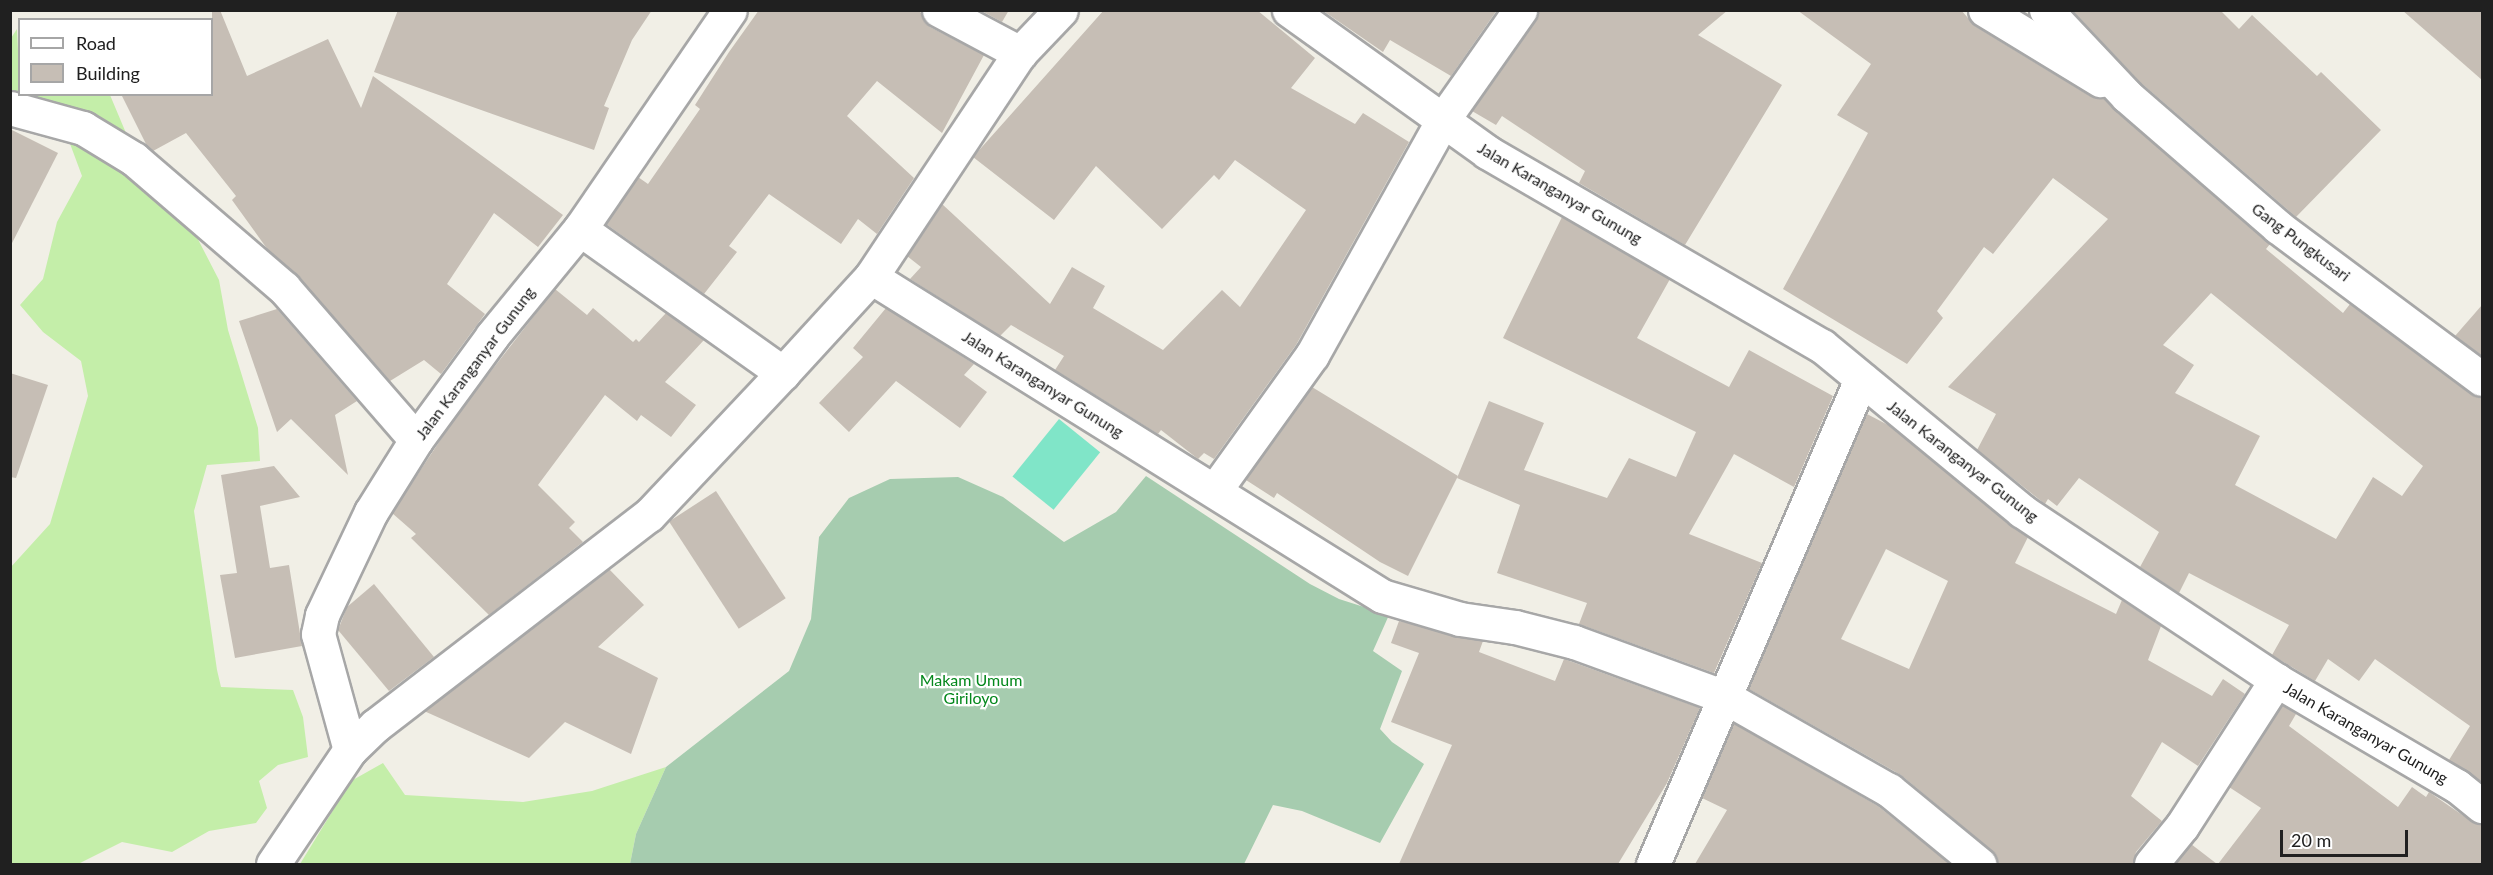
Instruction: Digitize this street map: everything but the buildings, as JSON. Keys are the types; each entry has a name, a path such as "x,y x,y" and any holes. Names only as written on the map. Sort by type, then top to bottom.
{"street":[{"name":"Jalan Karanganyar Gunung","path":"350,750 320,646 322,615 371,512 416,440 492,336 580,229 730,10"},
{"path":"939,10 1020,53"},
{"path":"273,864 350,750 406,701 649,515 783,373 871,277 1020,53 1061,10"},
{"name":"Jalan Karanganyar Gunung","path":"1289,10 1487,152 1822,346 2022,511 2276,680 2397,750 2482,806"},
{"path":"1215,490 1312,355 1442,121 1520,10"},
{"path":"1985,10 2127,96"},
{"path":"2046,10 2127,96"},
{"name":"Gang Pungkusari","path":"2127,96 2278,227 2482,379"},
{"path":"10,108 83,128 134,159 284,288 416,440"},
{"path":"580,229 783,373"},
{"name":"Jalan Karanganyar Gunung","path":"871,277 1382,596 1460,619 1515,627 1574,642 1725,697 1888,790 1979,864"},
{"path":"1653,864 1861,379"},
{"path":"2151,864 2181,826 2276,680"}],"green space":[{"path":"17,29 18,96 110,96 139,164 188,220 219,280 228,330 258,428 260,461 207,465 194,511 217,670 221,687 293,690 303,717 308,757 278,765 259,781 267,808 256,823 209,831 172,852 122,842 78,864 11,864 10,568 50,524 88,396 81,361 43,332 20,305 43,279 57,222 82,176 69,141 11,109 11,38"},
{"path":"1059,419 1100,452 1054,510 1012,477"},
{"name":"Makam Umum Giriloyo","path":"1146,476 1310,584 1339,599 1389,615 1373,651 1402,671 1380,729 1392,742 1424,764 1380,843 1302,811 1273,805 1244,864 630,864 636,834 666,767 789,671 811,619 819,537 849,498 890,479 958,477 1003,497 1064,542 1116,512"},
{"path":"383,763 405,795 523,802 592,791 666,767 636,834 630,864 300,864 351,781"}]}
